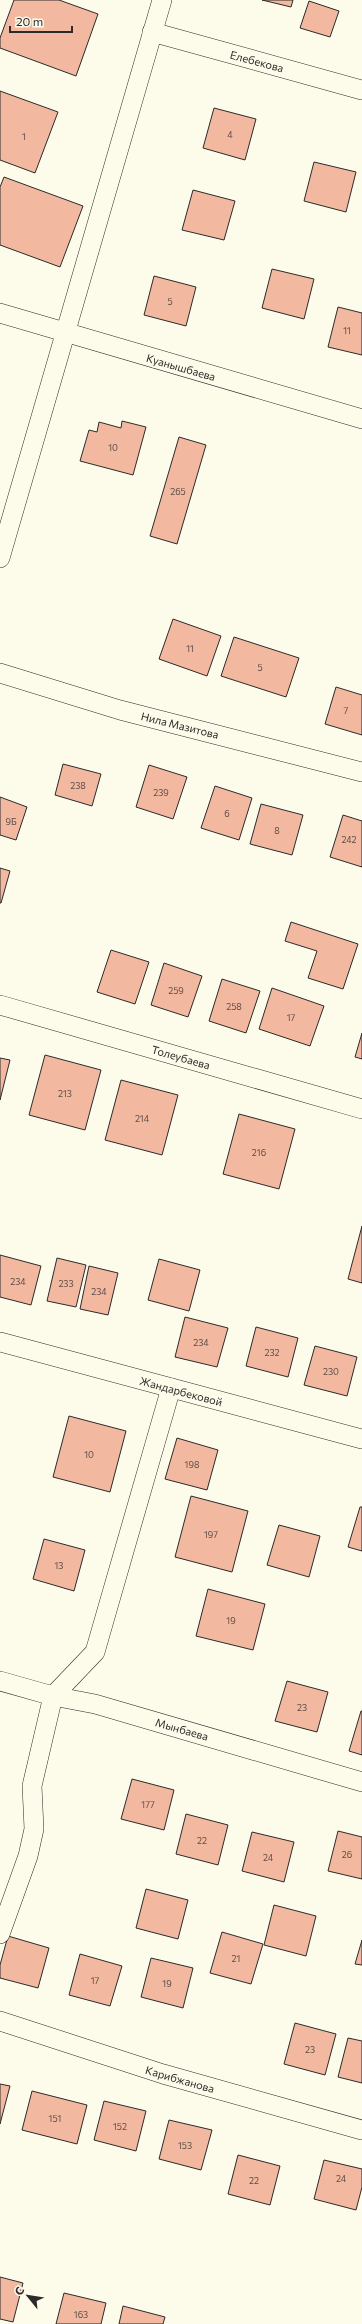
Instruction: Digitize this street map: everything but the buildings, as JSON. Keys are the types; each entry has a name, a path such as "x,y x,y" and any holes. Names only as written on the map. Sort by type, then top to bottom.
{"street":[{"path":"0,558 64,333 162,0"},
{"name":"Елебекова","path":"152,32 362,90"},
{"name":"Куанышбаева","path":"0,313 64,333 362,419"},
{"name":"Нила Мазитова","path":"0,673 120,710 362,772"},
{"name":"Толеубаева","path":"0,1005 362,1109"},
{"name":"Жандарбековой","path":"0,1342 362,1439"},
{"path":"0,1934 28,1856 34,1829 32,1786 53,1696 95,1652 171,1388"},
{"name":"Мынбаева","path":"0,1681 53,1696 95,1704 362,1782"},
{"name":"Карибжанова","path":"0,2021 163,2074 362,2130"}]}
